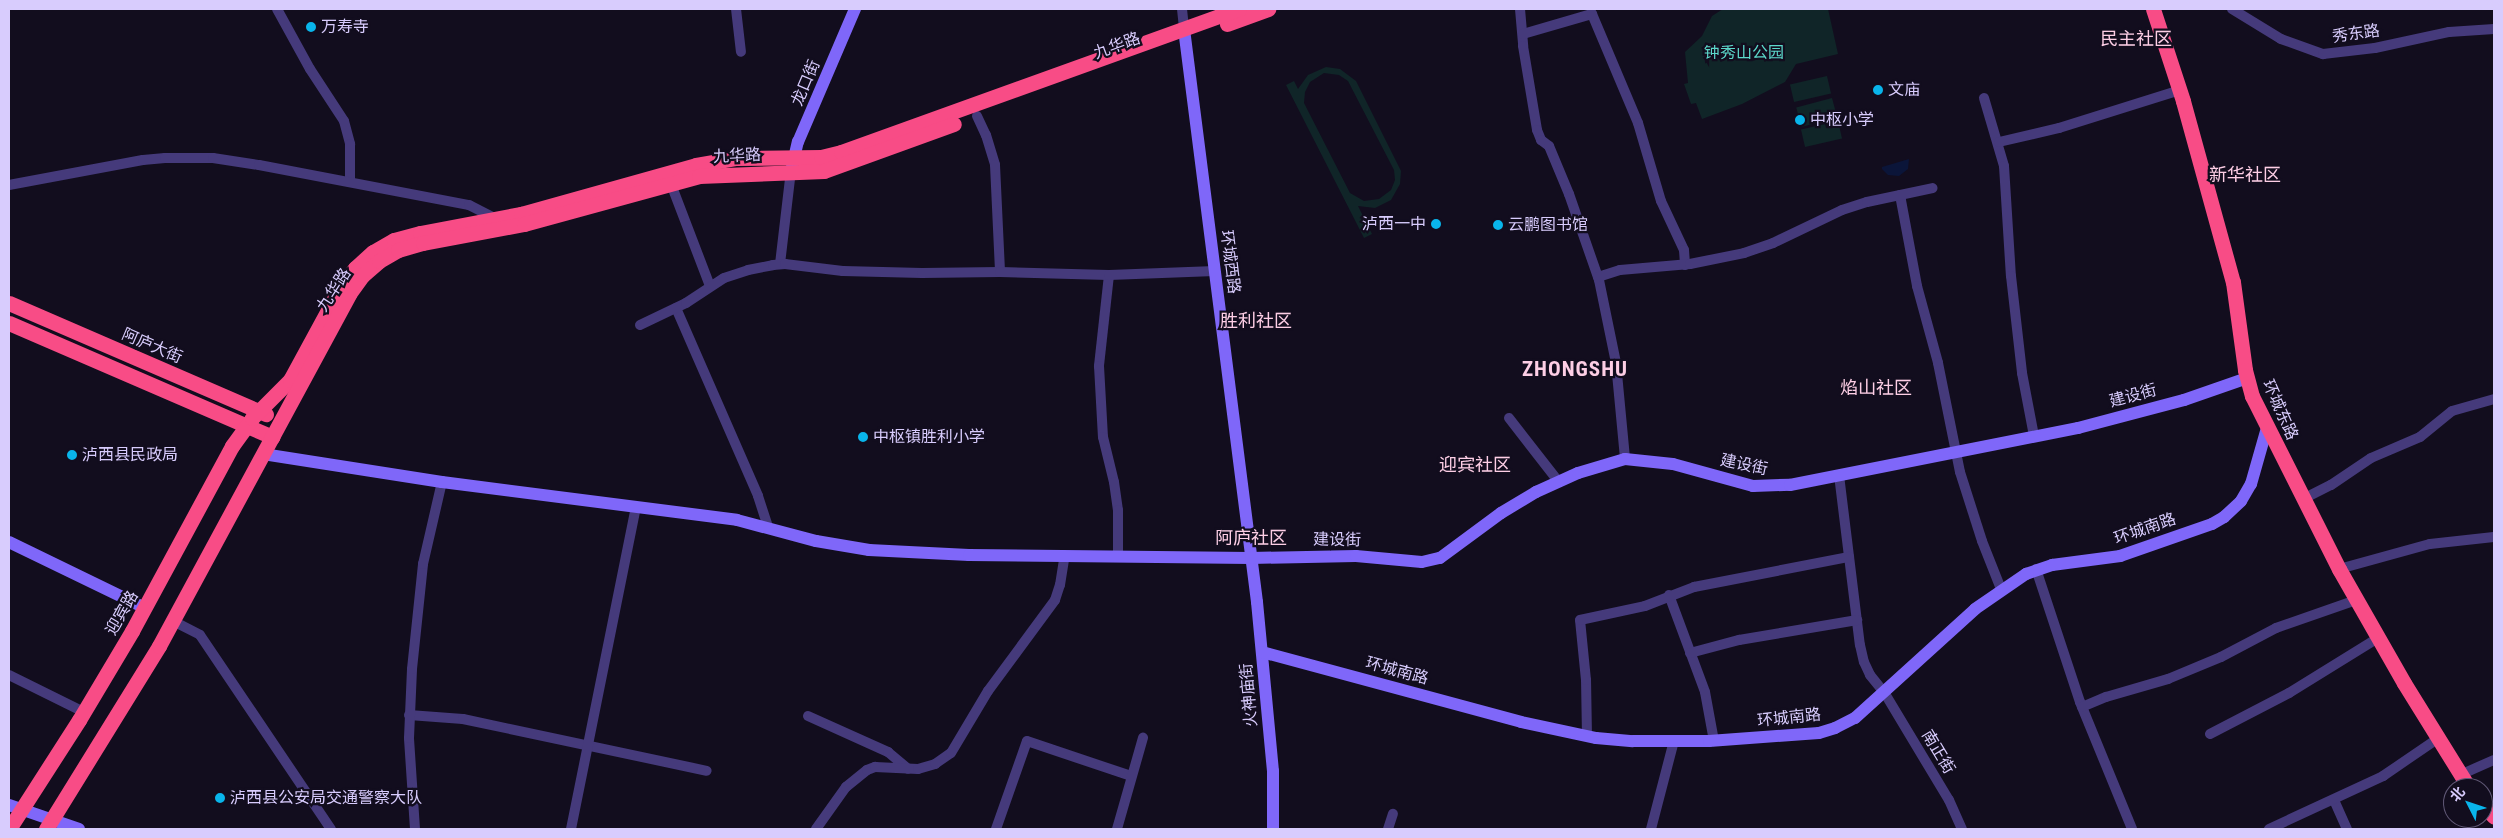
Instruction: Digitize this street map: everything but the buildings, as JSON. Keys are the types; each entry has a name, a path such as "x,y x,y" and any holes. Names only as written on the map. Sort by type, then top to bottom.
{"highway":[{"name":"九华路","path":"259,411 290,380 340,288 355,268 373,252 394,240 580,199 696,165 736,158 793,164 824,171 977,116 1185,34 1239,9"},
{"name":"九华路","path":"281,421 349,294 370,268 388,255 423,243 540,220 718,173 793,164 842,152 1185,34 1268,9"},
{"name":"环城东路","path":"2153,9 2180,90 2233,282 2247,378 2252,396 2356,600 2437,739 2462,778"},
{"name":"阿庐大街","path":"9,303 281,421"},
{"path":"9,323 272,437"},
{"name":"迎宾路","path":"9,829 15,807 84,712 145,608 225,458 246,426 259,411"},
{"path":"49,825 133,692 281,421"}],"street":[{"path":"277,9 310,69 344,121 350,144 350,182"},
{"path":"736,9 741,52"},
{"name":"龙口街","path":"793,164 798,142 855,9"},
{"path":"1182,9 1185,34"},
{"name":"秀东路","path":"2232,9 2281,39 2323,54 2375,48 2449,32 2494,29"},
{"path":"1522,11 1523,34 1536,130 1541,140 1549,146 1598,277 1616,363 1625,459"},
{"path":"1523,34 1592,14 1638,123 1661,201 1684,250 1685,265"},
{"name":"环城西路","path":"1185,34 1251,558"},
{"path":"1999,142 2058,128 2180,90"},
{"path":"1984,98 1999,142 2004,166 2007,234 2017,334 2034,436"},
{"path":"977,116 986,135 995,165 1000,272"},
{"path":"9,186 98,167 143,160 181,157 236,161 469,205 496,219"},
{"path":"780,264 793,164"},
{"path":"671,184 710,286"},
{"path":"1598,277 1620,270 1685,265 1744,253 1773,243 1842,210 1867,202 1933,188"},
{"path":"1900,195 1917,286 1933,342 1956,451 1976,525 2002,589"},
{"path":"640,325 676,308 724,278 748,270 780,264 844,271 1109,275 1215,272"},
{"path":"1109,275 1099,366 1103,437 1116,493 1118,556"},
{"path":"676,308 758,496 768,527"},
{"name":"建设街","path":"263,454 442,482 737,520 816,541 869,550 966,555 1251,558 1356,556 1430,561 1440,558 1502,513 1558,481 1600,465 1625,459 1673,464 1740,484 1766,487 1790,485 2078,428 2184,400 2247,378"},
{"path":"2303,499 2331,485 2371,458 2420,437 2452,410 2494,399"},
{"path":"1509,418 1558,481"},
{"name":"环城南路","path":"1262,652 1520,722 1614,740 1714,741 1827,731 1855,718 1976,609 2002,589 2036,569 2120,556 2224,517 2242,501 2251,484 2267,428"},
{"name":"南正街","path":"1839,475 1864,662 1870,675 1884,692 1949,800 1962,829"},
{"path":"415,829 409,715 423,564 442,482"},
{"path":"571,829 636,508"},
{"path":"2339,569 2430,544 2494,537"},
{"path":"9,542 145,608"},
{"path":"816,829 846,787 857,776 875,767 908,769 929,767 951,753 988,691 1055,600 1060,586 1065,555"},
{"path":"1586,736 1586,680 1580,620 1645,606 1694,586 1849,557"},
{"name":"火神庙街","path":"1251,558 1273,771 1273,829"},
{"path":"2036,569 2082,707 2132,829"},
{"path":"1669,596 1705,692 1714,741"},
{"path":"2082,707 2106,697 2168,679 2221,657 2283,626 2356,600"},
{"path":"1690,653 1739,640 1857,620"},
{"path":"173,621 200,635 331,829"},
{"path":"2210,734 2289,692 2378,638"},
{"path":"9,675 84,712"},
{"path":"409,715 463,719 707,771"},
{"path":"808,716 888,752 908,769"},
{"path":"1117,829 1129,794 1131,776 1144,738"},
{"path":"2269,829 2382,776 2437,739"},
{"path":"996,829 1027,741 1131,776"},
{"path":"1651,829 1674,741"},
{"path":"2460,775 2494,760"},
{"path":"2334,800 2347,829"},
{"path":"15,807 49,825 79,829"},
{"path":"1388,829 1392,814"}],"green space":[{"name":"钟秀山公园","path":"1723,9 1828,9 1838,54 1796,64 1785,82 1742,104 1702,119 1696,103 1691,104 1684,84 1688,83 1685,52 1702,36 1712,16"},
{"path":"1326,67 1340,69 1356,81 1401,171 1400,184 1391,200 1375,208 1358,206 1372,234 1364,238 1286,85 1294,81 1298,89 1308,75","holes":["1324,73 1339,75 1348,81 1394,170 1395,180 1391,190 1379,199 1364,201 1350,193 1304,103 1305,92 1310,82"]},
{"path":"1827,76 1831,94 1794,102 1790,85"},
{"path":"1832,98 1837,117 1801,127 1796,108"},
{"path":"1838,121 1842,139 1805,147 1801,130"}],"water":[{"path":"1909,159 1908,169 1899,176 1888,175 1882,169 1882,167"}],"place":[{"name":"万寿寺","path":"311,27"},
{"name":"文庙","path":"1878,90"},
{"name":"中枢小学","path":"1800,120"},
{"name":"泸西一中","path":"1436,224"},
{"name":"云鹏图书馆","path":"1498,225"},
{"name":"中枢镇胜利小学","path":"863,437"},
{"name":"泸西县民政局","path":"72,455"},
{"name":"泸西县公安局交通警察大队","path":"220,798"}],"district":[{"name":"民主社区","path":"2136,39"},
{"name":"新华社区","path":"2245,175"},
{"name":"胜利社区","path":"1256,321"},
{"name":"ZHONGSHU","path":"1575,369"},
{"name":"焰山社区","path":"1876,388"},
{"name":"迎宾社区","path":"1475,465"},
{"name":"阿庐社区","path":"1251,538"}]}
